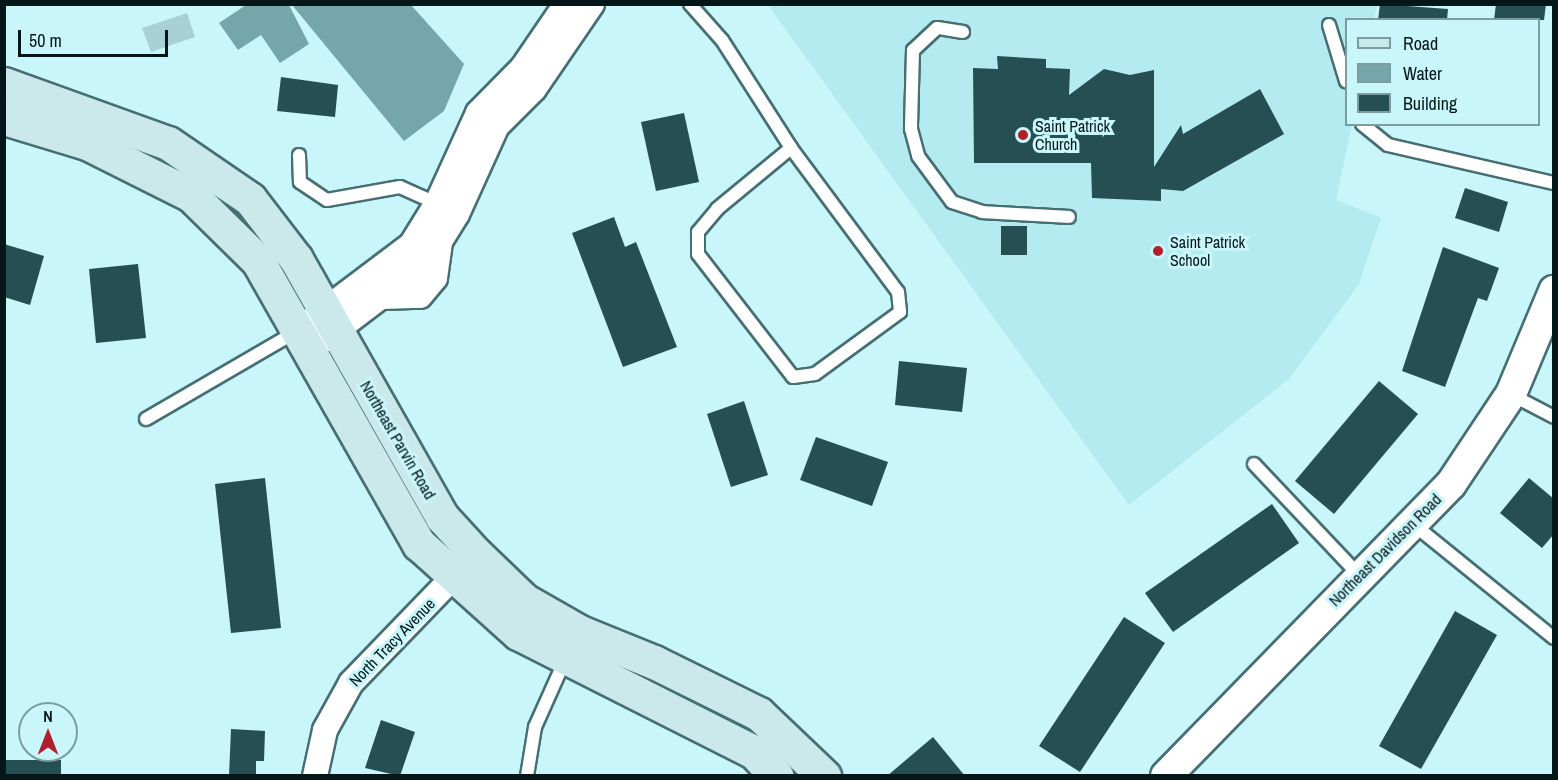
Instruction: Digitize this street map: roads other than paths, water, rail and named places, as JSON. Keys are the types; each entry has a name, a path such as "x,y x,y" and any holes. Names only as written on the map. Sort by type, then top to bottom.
{"main road":[{"name":"Northeast Parvin Road","path":"4,84 168,143 250,199 296,259 317,331 419,544 453,578 518,633 565,660 678,711 754,752 776,776"},
{"name":"Northeast Parvin Road","path":"4,118 87,143 191,195 258,261 317,331 441,517 524,600 580,632 759,714 824,776"},
{"path":"565,660 580,632"}],"street":[{"path":"384,286 420,296 435,278 447,209 478,112 523,67 566,4"},
{"path":"317,331 384,286 411,245 447,209 496,126 560,55 592,4"},
{"name":"Northeast Davidson Road","path":"1166,776 1359,575 1451,484 1510,394 1554,291"},
{"name":"North Tracy Avenue","path":"315,776 325,730 351,683 476,554"}],"lane":[{"path":"690,4 722,40 791,148 898,292 900,312 815,374 793,377 698,254 698,232 717,209 791,148"},
{"path":"1329,25 1345,75"},
{"path":"963,32 937,28 913,50 911,129 918,156 952,202 982,212 1069,217"},
{"path":"1364,126 1388,145 1554,183"},
{"path":"299,155 300,182 327,200 400,187 447,209"},
{"path":"146,419 317,331"},
{"path":"1510,394 1554,417"},
{"path":"1254,464 1359,575"},
{"path":"1413,524 1554,638"},
{"path":"527,776 535,727 565,660"}],"water":[{"path":"246,5 289,5 309,44 280,63 261,35 238,50 219,23"},
{"path":"292,5 411,5 464,64 444,111 404,141"}],"place":[{"name":"Saint Patrick Church","path":"1023,135"},
{"name":"Saint Patrick School","path":"1158,251"}]}
